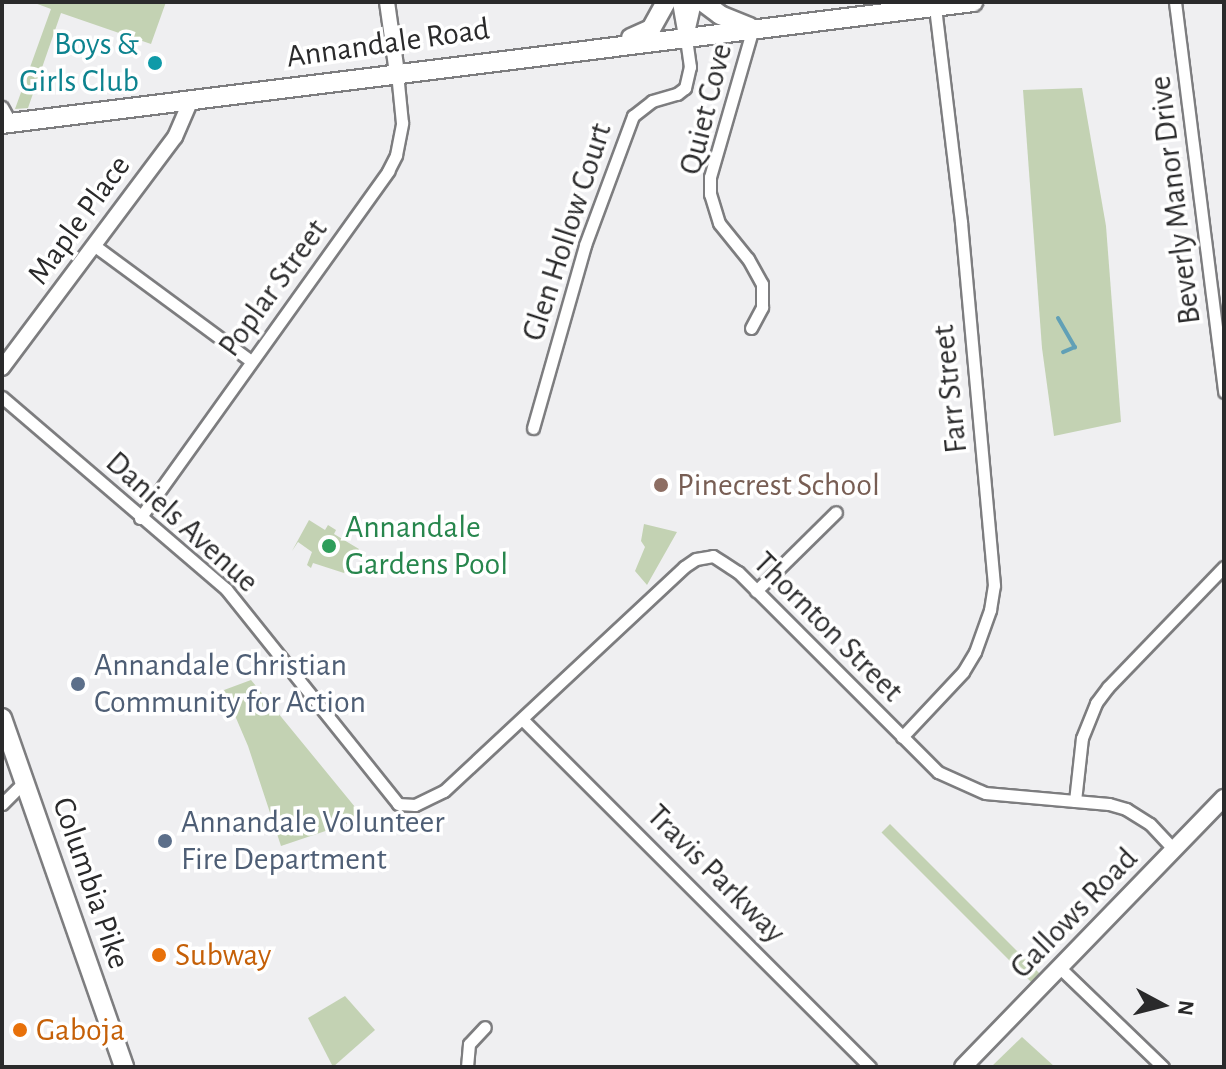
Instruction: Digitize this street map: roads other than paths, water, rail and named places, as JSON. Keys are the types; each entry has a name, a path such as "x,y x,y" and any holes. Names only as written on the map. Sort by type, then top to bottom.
{"main road":[{"path":"607,48 651,29 666,2"},
{"path":"703,2 720,15 753,28"},
{"name":"Annandale Road","path":"5,118 191,100 973,2"},
{"name":"Columbia Pike","path":"2,718 124,1067"},
{"name":"Gallows Road","path":"963,1067 1224,798"}],"street":[{"path":"387,2 397,73"},
{"path":"680,2 686,37"},
{"path":"686,37 694,2"},
{"name":"Beverly Manor Drive","path":"1175,2 1224,392"},
{"name":"Farr Street","path":"902,737 963,672 975,652 990,610 994,585 961,222 935,7"},
{"name":"Quiet Cove","path":"751,328 762,307 762,284 748,259 719,223 710,194 710,177 753,28"},
{"name":"Glen Hollow Court","path":"533,428 585,245 633,116 652,101 677,94 685,88 690,67 686,37"},
{"name":"Poplar Street","path":"140,518 353,223 396,155 402,123 397,73"},
{"name":"Maple Place","path":"2,368 175,137 191,100"},
{"path":"95,246 251,361"},
{"name":"Daniels Avenue","path":"2,397 226,589 378,781 398,804 407,806"},
{"path":"756,591 836,512"},
{"name":"Thornton Street","path":"407,806 444,791 696,559 713,556 722,559 756,591 938,772 969,789 1126,809 1150,824 1174,850"},
{"path":"1075,801 1082,738 1096,703 1224,567"},
{"name":"Travis Parkway","path":"523,720 870,1067"},
{"path":"2,804 24,782"},
{"path":"1060,968 1163,1067"},
{"path":"467,1067 469,1044 485,1027"}],"waterway":[{"path":"1058,318 1075,347 1063,352"}],"place":[{"name":"Boys & Girls Club","path":"155,63"},
{"name":"Pinecrest School","path":"661,485"},
{"name":"Annandale Gardens Pool","path":"329,546"},
{"name":"Annandale Christian Community for Action","path":"78,684"},
{"name":"Annandale Volunteer Fire Department","path":"165,841"},
{"name":"Subway","path":"159,955"},
{"name":"Gaboja","path":"20,1030"}]}
